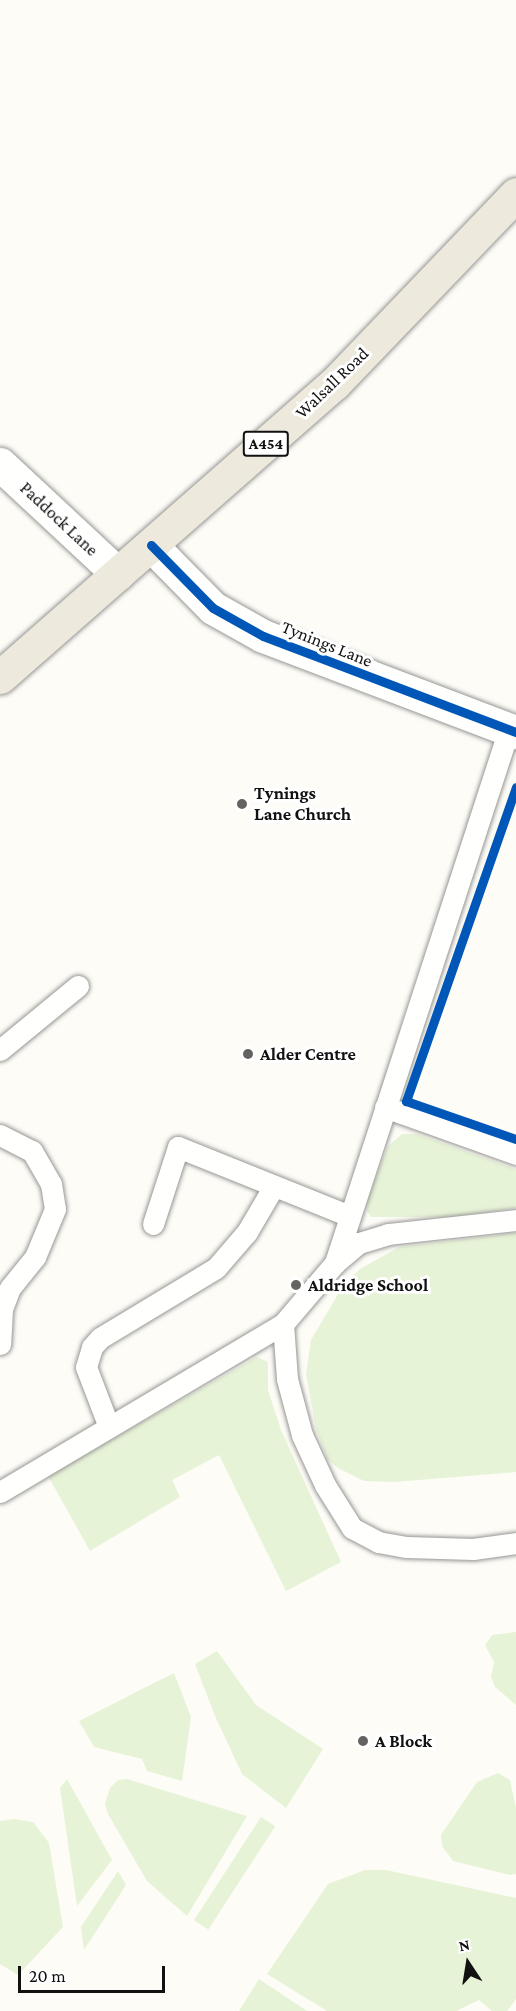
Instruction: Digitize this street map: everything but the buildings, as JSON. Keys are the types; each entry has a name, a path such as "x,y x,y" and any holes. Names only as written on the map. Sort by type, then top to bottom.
{"main road":[{"name":"Walsall Road","path":"0,678 334,384 516,194"}],"street":[{"name":"Paddock Lane","path":"0,464 118,574"},
{"name":"Tynings Lane","path":"152,545 213,608 263,636 512,730"}],"lane":[{"path":"335,1263 512,730"},
{"path":"0,1050 78,986"},
{"path":"385,1107 516,1154"},
{"path":"0,1135 32,1151 51,1184 55,1209 35,1257 10,1288 2,1309 0,1344"},
{"path":"153,1224 178,1147 350,1215"},
{"path":"109,1427 86,1367 92,1347 100,1338 216,1268 247,1232 274,1186"},
{"path":"0,1492 283,1324 335,1263 359,1243 388,1234 516,1220"},
{"path":"283,1324 287,1379 302,1435 325,1485 352,1528 378,1542 407,1547 473,1549 516,1543"}],"green space":[{"path":"402,1134 417,1134 516,1169 516,1208 454,1217 371,1217 367,1211 368,1198 388,1146"},
{"path":"516,1233 516,1472 394,1482 364,1481 338,1468 327,1459 316,1429 306,1374 311,1340 344,1284 360,1269 399,1247"},
{"path":"257,1357 268,1362 268,1390 281,1430 341,1562 286,1591 219,1455 172,1480 180,1497 90,1551 48,1476"},
{"path":"516,1632 516,1705 495,1687 491,1677 494,1662 485,1645 492,1635"},
{"path":"217,1651 256,1705 323,1749 286,1808 242,1774 215,1716 195,1664"},
{"path":"174,1673 191,1717 182,1781 147,1771 142,1759 94,1747 79,1721"},
{"path":"498,1773 510,1780 516,1808 516,1874 510,1875 453,1861 442,1846 441,1835 477,1782"},
{"path":"67,1779 112,1860 77,1906 60,1788"},
{"path":"127,1779 247,1816 187,1916 147,1881 108,1814 105,1804 110,1788 118,1780"},
{"path":"261,1817 275,1826 208,1929 194,1920"},
{"path":"14,1819 33,1822 49,1843 63,1927 18,1975 0,1964 0,1821"},
{"path":"365,1870 386,1870 516,1898 516,1999 507,2011 492,2011 479,2000 456,2011 327,2011 267,1974 328,1884"},
{"path":"118,1871 126,1885 84,1950 81,1927"},
{"path":"259,1979 307,2011 239,2011"}],"cycle path":[{"path":"151,545 213,608 263,636 516,732"},
{"path":"516,787 406,1101 516,1139"}],"place":[{"name":"Tynings Lane Church","path":"242,804"},
{"name":"Alder Centre","path":"248,1054"},
{"name":"Aldridge School","path":"296,1285"},
{"name":"A Block","path":"363,1741"}]}
